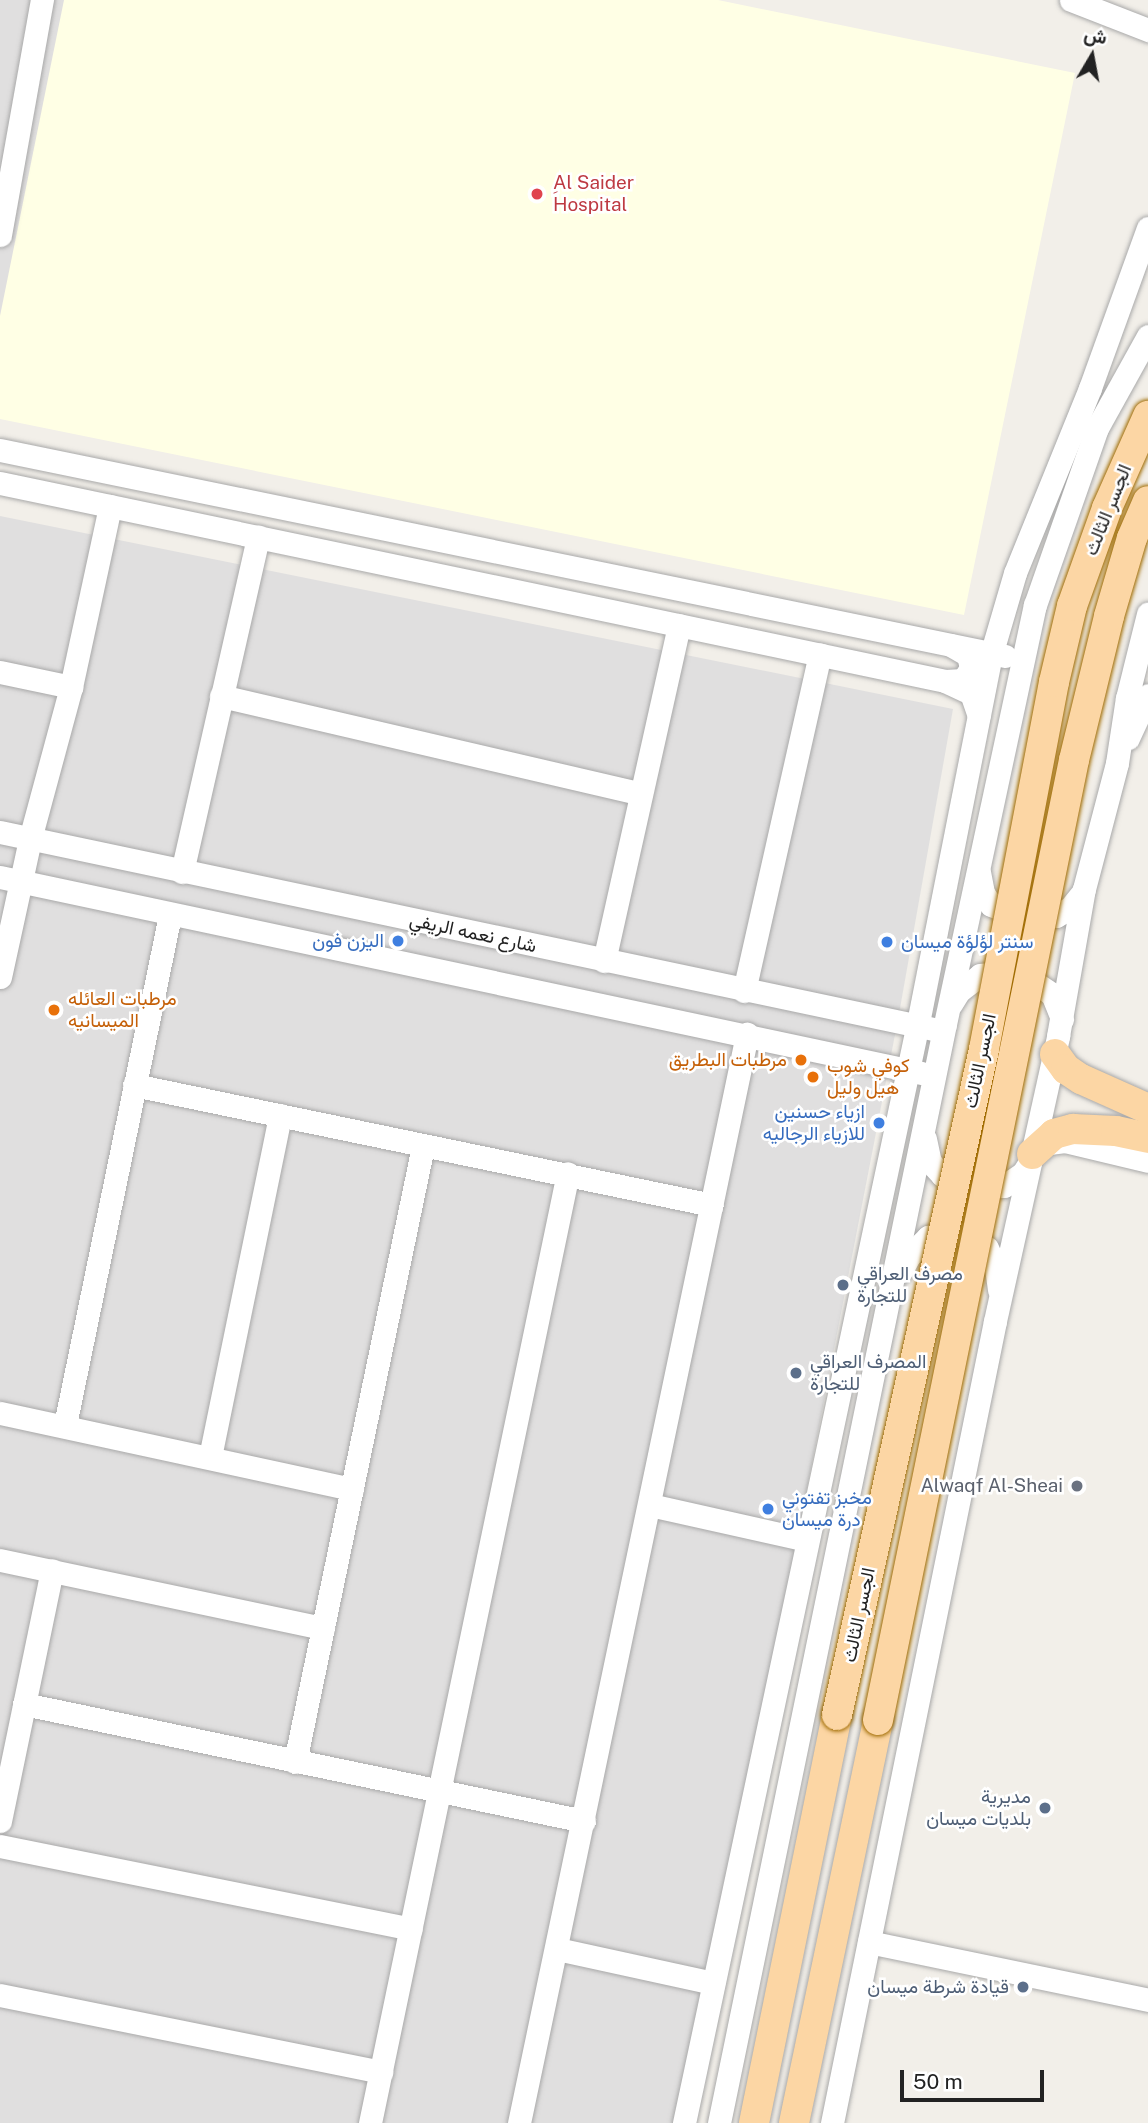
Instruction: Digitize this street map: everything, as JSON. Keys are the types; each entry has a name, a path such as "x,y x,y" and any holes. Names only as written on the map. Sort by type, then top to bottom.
{"main road":[{"name":"الجسر الثالث","path":"754,2123 837,1715 984,1049 1054,682 1072,606 1102,520 1148,416"},
{"name":"الجسر الثالث","path":"794,2123 1074,760 1109,616 1132,538 1148,501"},
{"path":"1055,1054 1066,1069 1081,1079 1148,1109"},
{"path":"1033,1155 1054,1134 1073,1129 1116,1131 1148,1138"}],"street":[{"path":"0,236 11,110 42,0"},
{"path":"1071,0 1148,30"},
{"path":"684,2123 918,1028 991,655 1015,573 1090,388 1148,228"},
{"path":"0,450 1006,656 1020,649 1030,627 1097,428 1148,336"},
{"path":"0,483 945,681 971,693 979,716"},
{"path":"0,976 10,879 30,839 71,687 110,506"},
{"path":"310,548 315,516"},
{"path":"182,872 258,537"},
{"path":"832,2123 995,1321 1055,1054 1084,889 1117,763 1134,665 1148,614"},
{"path":"604,961 679,625"},
{"path":"719,2123 946,1020 1030,627"},
{"path":"945,681 963,680 971,668 968,655 949,644"},
{"path":"744,991 820,654"},
{"path":"0,672 71,687"},
{"path":"1117,763 1148,695"},
{"path":"221,696 641,794"},
{"path":"964,803 992,806"},
{"name":"شارع نعمه الريفي","path":"0,832 918,1028 938,1028 946,1020"},
{"path":"979,862 984,893 991,905 1022,917 1056,916 1070,908 1084,889"},
{"path":"10,879 170,915 908,1068 925,1075 933,1089"},
{"path":"65,1425 170,915"},
{"path":"946,1020 953,1001 968,982 980,975 1012,972 1025,976 1052,994 1062,1019"},
{"path":"519,2123 747,1034"},
{"path":"134,1085 712,1205"},
{"path":"210,1457 280,1115"},
{"path":"924,1135 930,1162 959,1184 972,1187 1004,1186 1023,1173 1033,1155 1055,1141 1065,1141 1148,1161"},
{"path":"295,1762 423,1146"},
{"path":"370,2123 568,1173"},
{"path":"889,1303 898,1276 919,1245 928,1237 948,1233 961,1234 987,1248 996,1268 999,1290 995,1321"},
{"path":"0,1413 352,1489"},
{"path":"650,1505 807,1540"},
{"path":"0,1560 323,1628"},
{"path":"0,1821 52,1570"},
{"path":"24,1704 584,1821"},
{"path":"0,1846 411,1929"},
{"path":"731,1896 763,1902"},
{"path":"869,1942 1148,2000"},
{"path":"557,1950 713,1983"},
{"path":"0,1995 381,2072"}],"shaded area":[{"path":"0,0 69,0 0,321"},
{"name":"ِAl Saider Hospital","path":"64,0 718,0 1075,73 964,615 0,419 0,316"},
{"path":"0,516 953,709 899,1014 684,2123 0,2123"}],"place":[{"name":"ِAl Saider Hospital","path":"537,194"},
{"name":"اليزن فون","path":"398,941"},
{"name":"سنتر لؤلؤة ميسان","path":"887,942"},
{"name":"مرطبات العائله الميسانيه","path":"54,1010"},
{"name":"مرطبات البطريق","path":"801,1060"},
{"name":"كوفي شوب هيل وليل","path":"813,1077"},
{"name":"ازياء حسنين للازياء الرجاليه","path":"879,1123"},
{"name":"مصرف العراقي للتجارة","path":"843,1285"},
{"name":"المصرف العراقي للتجارة","path":"796,1373"},
{"name":"Alwaqf Al-Sheai","path":"1077,1486"},
{"name":"مخبز تفتوني درة ميسان","path":"768,1509"},
{"name":"مديرية بلديات ميسان","path":"1045,1808"},
{"name":"قيادة شرطة ميسان","path":"1023,1987"}]}
